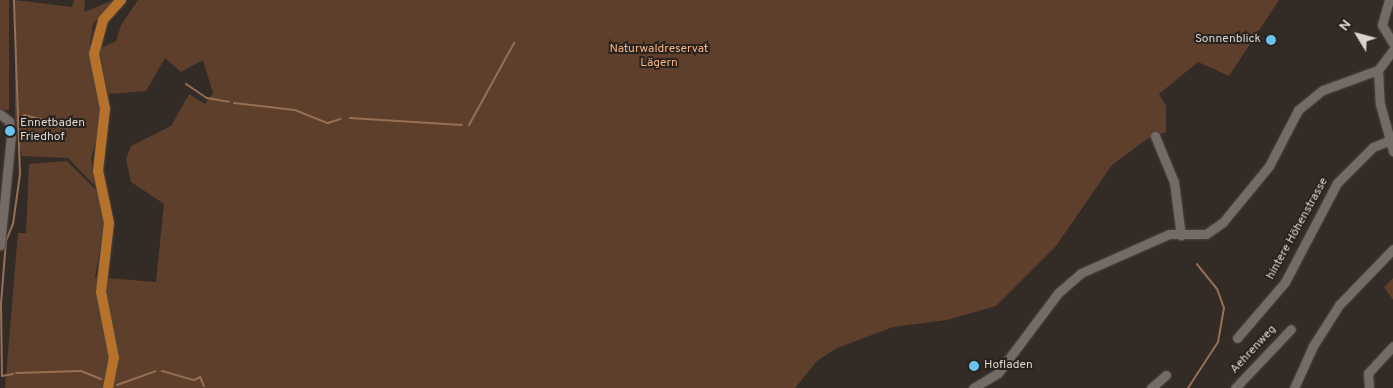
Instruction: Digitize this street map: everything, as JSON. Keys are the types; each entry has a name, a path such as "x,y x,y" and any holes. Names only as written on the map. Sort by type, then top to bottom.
{"main road":[{"path":"108,388 114,358 101,292 109,223 98,171 105,108 94,54 103,20 121,0"}],"street":[{"path":"1389,0 1382,25 1393,43"},
{"path":"973,388 998,373 1058,293 1081,273 1169,234 1181,236 1206,234 1238,206 1269,166 1289,121 1310,98 1337,83 1378,70 1393,50"},
{"path":"1378,70 1393,151"},
{"path":"0,114 8,120 8,178 0,245"},
{"path":"1155,136 1174,182 1181,236"},
{"name":"hintere Höhenstrasse","path":"1237,338 1285,282 1337,183 1369,150 1391,139"},
{"path":"1294,388 1339,305 1393,249"},
{"name":"Aehrenweg","path":"1235,388 1291,328"},
{"path":"1368,384 1393,346"},
{"path":"1151,388 1166,375"}],"green space":[{"path":"0,0 9,0 9,110 0,110"},
{"path":"15,0 72,7 74,0 85,0 84,12 114,0 93,24 90,44 101,122 91,159 95,186 68,158 22,156 15,119"},
{"name":"Naturwaldreservat Lägern","path":"138,0 1279,0 1229,76 1198,62 1159,94 1166,106 1166,132 1147,139 1112,165 1056,246 996,306 947,320 893,327 837,348 817,361 795,388 5,388 18,233 26,233 29,164 67,161 98,192 105,222 95,277 156,282 164,204 131,182 126,159 131,146 171,126 189,94 205,104 213,93 203,60 181,72 165,58 146,91 108,94 99,49 116,41 121,25"},
{"path":"1393,278 1393,300 1384,287"}],"waterway":[{"path":"13,374 2,376 1,304 6,241 13,224 20,174 14,0"},
{"path":"469,125 514,43"},
{"path":"186,84 207,98 229,102"},
{"path":"234,103 295,110 328,123 340,119"},
{"path":"24,115 68,126 84,123"},
{"path":"350,118 462,125"},
{"path":"1188,388 1218,342 1224,308 1217,289 1197,264"},
{"path":"16,373 81,371 101,379"},
{"path":"117,385 156,371"},
{"path":"162,371 194,380 200,377 204,386"}],"place":[{"name":"Sonnenblick","path":"1271,40"},
{"name":"Ennetbaden Friedhof","path":"10,131"},
{"name":"Hofladen","path":"974,366"}]}
